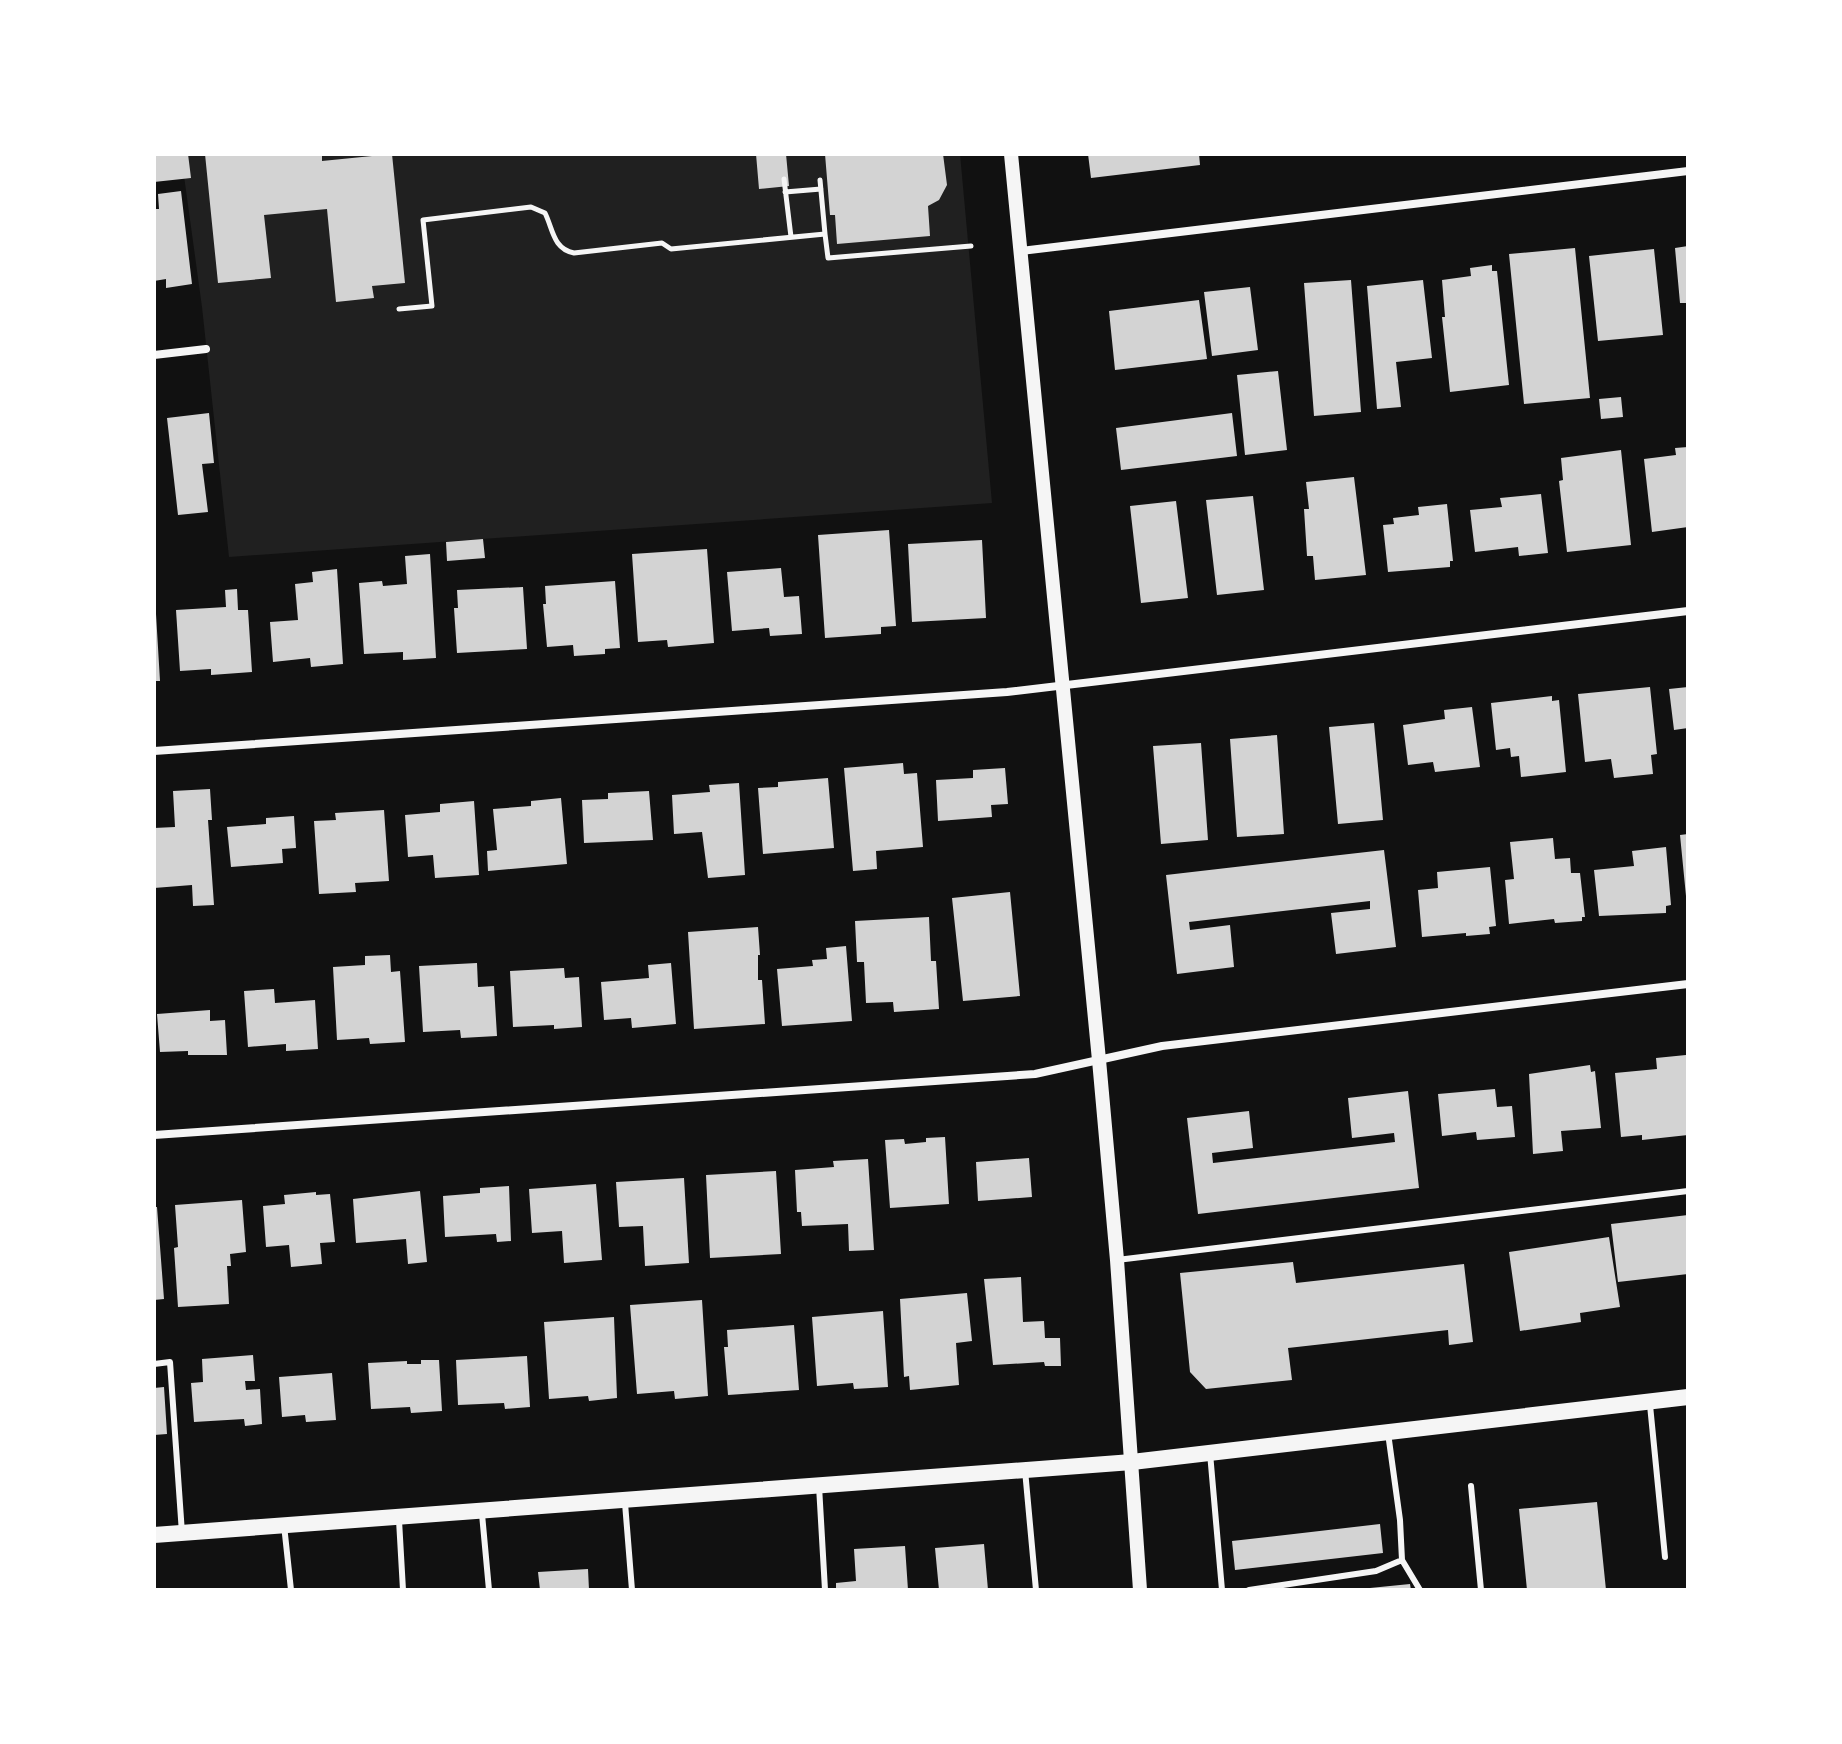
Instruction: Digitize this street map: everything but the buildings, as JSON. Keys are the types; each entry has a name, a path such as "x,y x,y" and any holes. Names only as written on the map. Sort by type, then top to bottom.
{"main road":[{"path":"154,1535 1132,1462 1688,1397"}],"street":[{"path":"1011,154 1117,1260 1140,1590"},
{"path":"1021,251 1688,171"},
{"path":"154,355 206,349"},
{"path":"154,751 1007,692 1688,611"},
{"path":"154,1135 1035,1074 1162,1046 1688,984"}],"lane":[{"path":"1117,1260 1688,1191"},
{"path":"154,1364 170,1362 182,1533"},
{"path":"1650,1401 1665,1557"},
{"path":"1388,1433 1402,1560 1420,1590"},
{"path":"1210,1453 1222,1590"},
{"path":"1025,1470 1036,1590"},
{"path":"819,1485 825,1590"},
{"path":"1471,1486 1481,1590"},
{"path":"624,1499 632,1590"},
{"path":"481,1510 489,1590"},
{"path":"398,1516 403,1590"},
{"path":"284,1525 291,1590"},
{"path":"1249,1590 1376,1571 1402,1560"}],"path":[{"path":"784,179 791,237"},
{"path":"820,180 828,258 971,246"},
{"path":"785,192 821,189"},
{"path":"399,309 432,306 423,220 537,208 548,218 563,250 574,253 662,243 671,249 825,234"}],"shaded area":[{"path":"181,154 960,154 992,503 229,557 202,307"}]}
